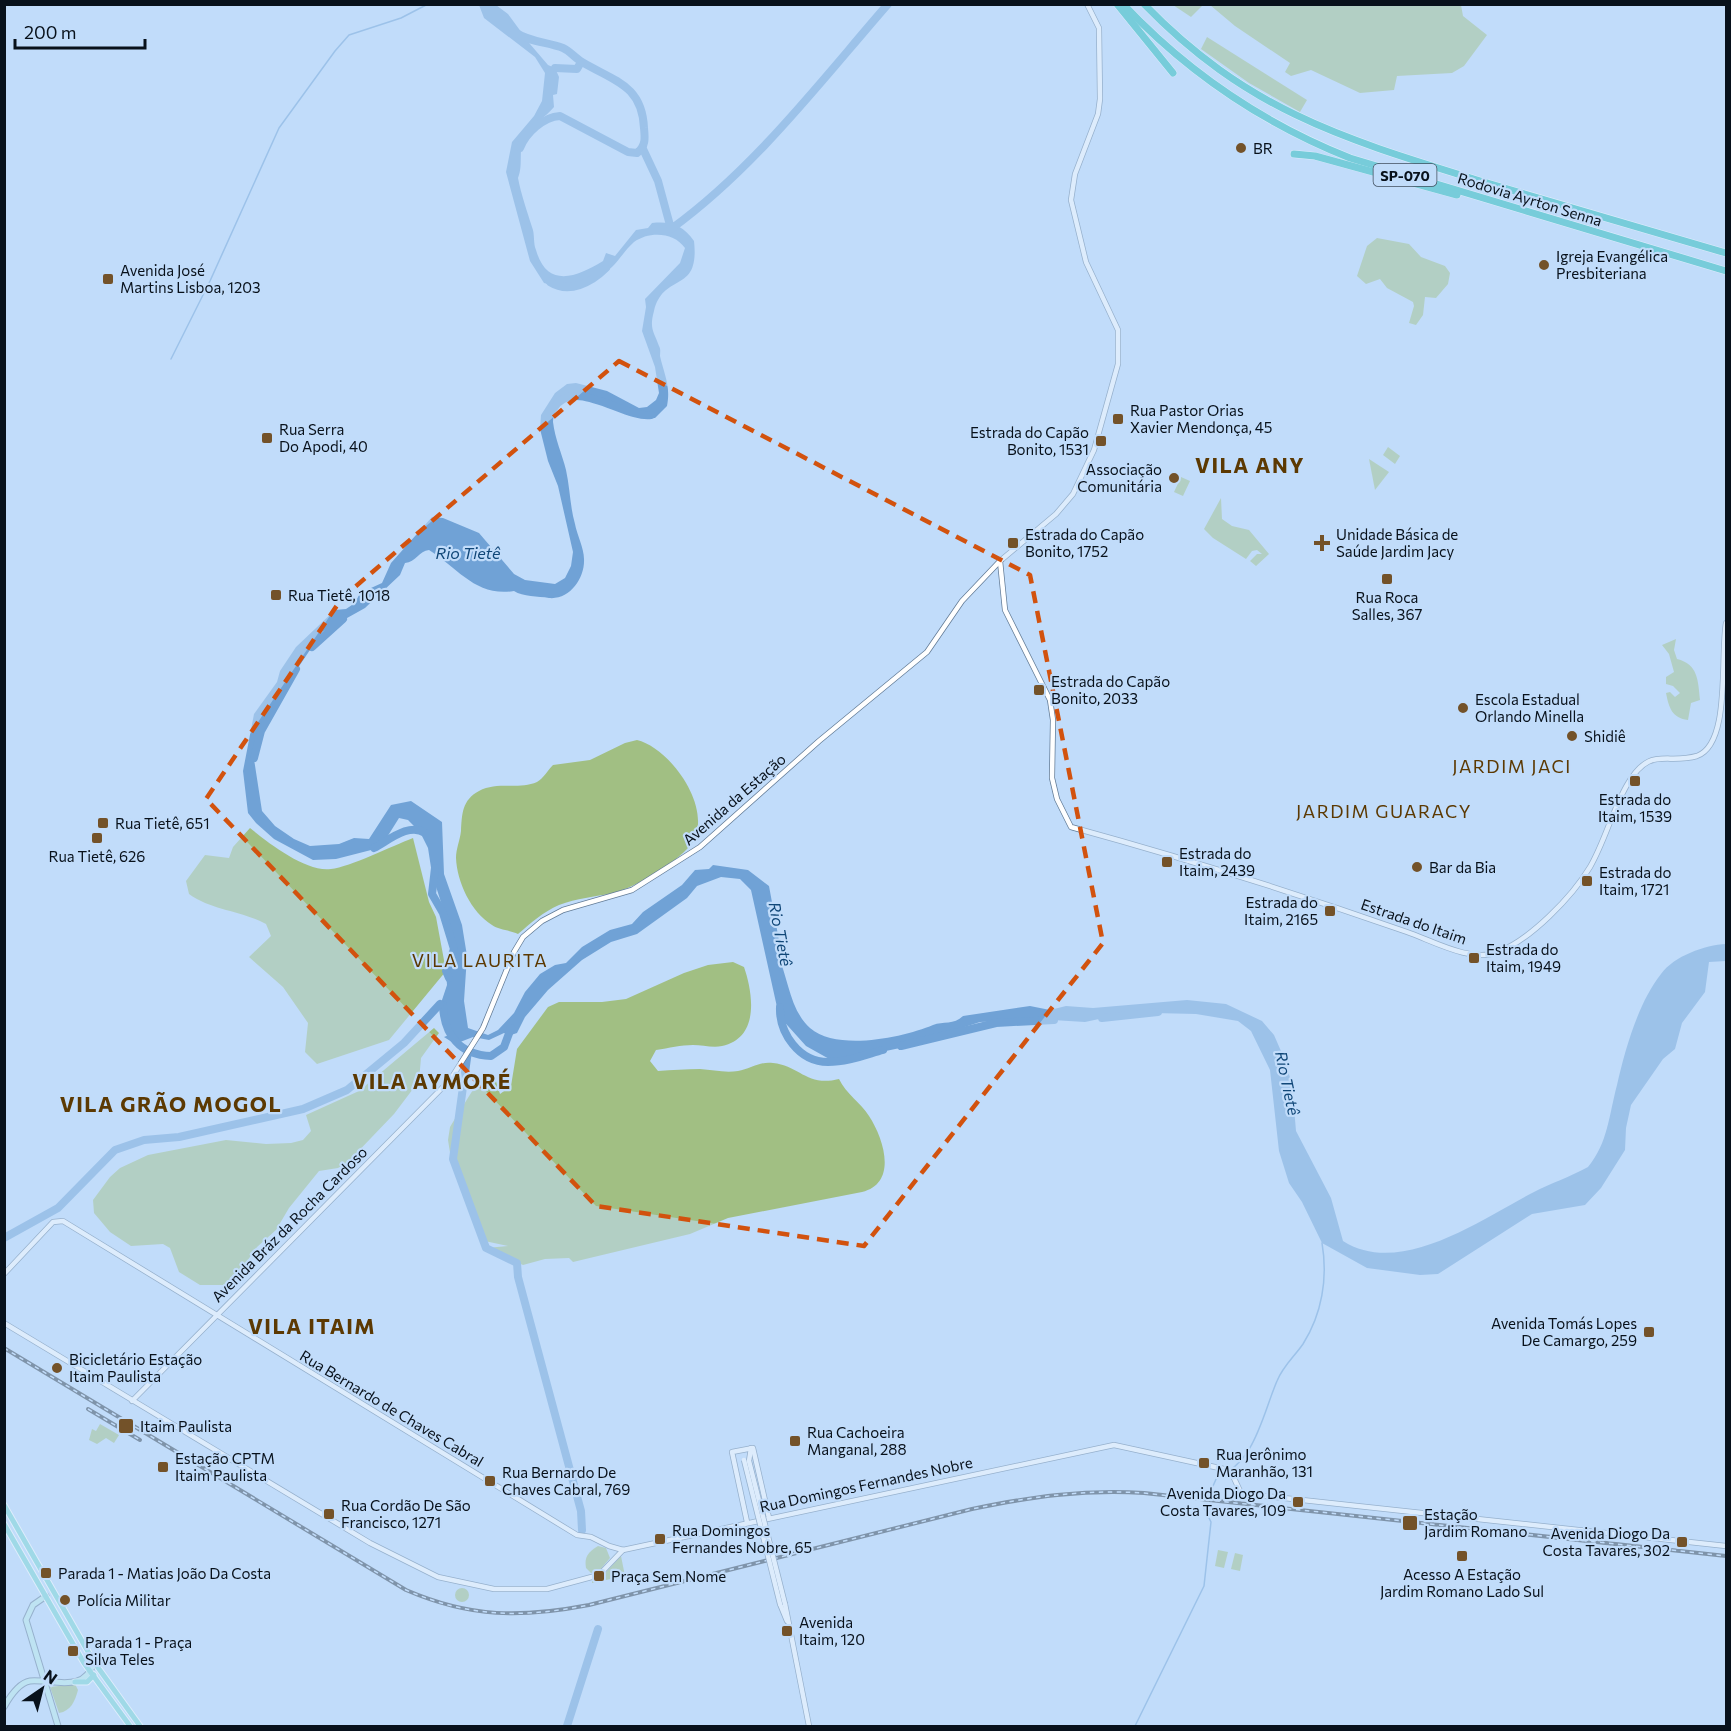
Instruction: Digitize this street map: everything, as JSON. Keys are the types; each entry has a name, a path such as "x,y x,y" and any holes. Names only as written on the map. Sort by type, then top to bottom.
{"highway":[{"path":"1117,4 1173,73"},
{"name":"Rodovia Ayrton Senna","path":"1123,4 1200,76 1237,102 1294,134 1350,159 1726,271"},
{"name":"Rodovia Ayrton Senna","path":"1144,4 1185,44 1224,75 1260,98 1316,126 1370,147 1726,253"},
{"path":"1294,154 1315,156 1419,186 1488,200"}],"main road":[{"path":"4,1505 94,1662 138,1726"},
{"path":"4,1524 91,1674 128,1724 130,1721 138,1726"},
{"path":"46,1596 33,1605 26,1617 58,1726"},
{"path":"91,1674 94,1662"},
{"path":"4,1707 13,1692 28,1681 83,1683 99,1669"}],"street":[{"name":"Avenida da Estação","path":"463,1063 483,1028 514,952 523,937 533,928 563,910 632,890 699,847 819,741 927,652 962,601 1000,561 1056,514 1073,494 1094,450 1118,364 1118,330 1086,262 1071,200 1075,174 1098,114 1100,99 1099,28 1097,19 1087,4"},
{"name":"Estrada do Itaim","path":"1000,561 1005,610 1050,700 1053,720 1052,778 1057,799 1071,827 1278,887 1450,948 1480,955 1494,954 1522,939 1583,877 1622,795 1638,770 1659,757 1696,757 1715,743 1722,728 1725,713 1726,623"},
{"name":"Avenida Bráz da Rocha Cardoso","path":"132,1401 442,1088 463,1063"},
{"name":"Rua Bernardo de Chaves Cabral","path":"4,1274 58,1220 579,1536 589,1537"},
{"path":"4,1323 132,1401"},
{"name":"Rua Domingos Fernandes Nobre","path":"132,1401 370,1543 438,1577 466,1585 520,1590 547,1588 587,1580 604,1570 623,1550"},
{"name":"Rua Domingos Fernandes Nobre","path":"589,1537 623,1550 1114,1445 1227,1470 1233,1476 1240,1491 1247,1494 1726,1546"},
{"path":"752,1448 769,1518"},
{"path":"747,1522 732,1452 752,1448"},
{"path":"746,1461 752,1448"},
{"path":"741,1450 746,1461 783,1604 809,1726"},
{"path":"609,1546 613,1554 612,1560"}],"highlighted area":[{"path":"619,361 1030,575 1103,943 864,1246 596,1206 206,799 342,598"}],"green space":[{"path":"1173,5 1203,5 1191,17"},
{"path":"1210,5 1461,5 1463,16 1487,35 1464,66 1452,73 1397,76 1394,90 1360,93 1311,70 1291,76 1285,72 1290,63 1235,26"},
{"path":"1207,37 1307,100 1300,112 1249,83 1201,49"},
{"path":"1377,238 1409,244 1421,257 1445,266 1450,273 1448,284 1436,298 1425,297 1423,315 1416,325 1409,323 1413,302 1387,288 1380,279 1366,284 1357,276 1367,246"},
{"path":"1388,447 1400,456 1395,464 1383,455"},
{"path":"1369,459 1389,472 1375,490"},
{"path":"1181,477 1190,481 1183,496 1174,492"},
{"path":"1221,498 1222,519 1232,526 1249,530 1269,554 1256,566 1250,561 1257,554 1262,554 1257,550 1252,551 1246,559 1213,538 1204,529"},
{"path":"1676,639 1674,650 1677,659 1684,661 1693,669 1699,686 1700,700 1691,703 1688,720 1675,715 1668,703 1666,693 1670,692 1675,697 1680,693 1673,686 1666,684 1666,677 1674,672 1669,654 1662,645"},
{"path":"637,740 651,746 664,756 688,786 695,803 698,820 696,835 687,849 643,881 613,893 559,905 542,914 518,934 495,927 484,919 466,896 457,867 456,855 463,813 469,799 479,791 493,786 537,782 553,765 590,760 625,743"},
{"path":"250,828 288,855 321,869 349,864 413,838 429,902 436,917 446,971 389,1040 317,1064 305,1052 308,1023 283,987 249,957 271,936 266,924 207,904 189,894 186,881 205,855 229,858 233,847"},
{"path":"733,962 744,967 750,989 751,1013 743,1034 722,1046 688,1045 656,1050 650,1061 658,1071 700,1069 733,1072 764,1063 773,1063 819,1080 839,1079 866,1111 879,1136 885,1159 880,1180 873,1187 862,1192 728,1218 690,1234 573,1262 569,1258 545,1259 523,1265 486,1248 508,1246 480,1240 461,1179 452,1165 448,1140 450,1127 476,1085 487,1073 495,1078 500,1094 511,1086 517,1049 548,1007 559,1002 602,1002 626,999 684,973 708,965"},
{"path":"434,1028 439,1033 421,1058 419,1081 394,1114 348,1162 338,1168 319,1171 289,1208 276,1230 257,1247 235,1278 225,1285 200,1285 179,1272 170,1248 163,1244 131,1246 110,1232 94,1213 93,1200 110,1177 120,1168 148,1155 226,1140 266,1144 303,1140 311,1131 306,1115 359,1091"},
{"path":"100,1424 119,1435 114,1443 106,1438 97,1444 89,1440 92,1429 96,1431"},
{"path":"598,1546 606,1548 610,1558 599,1571 591,1573 586,1568 586,1558"},
{"path":"1218,1550 1228,1552 1224,1568 1215,1566"},
{"path":"1235,1553 1243,1555 1240,1571 1231,1569"},
{"path":"621,1556 625,1576 592,1583 606,1572"},
{"path":"462,1588 467,1590 469,1595 467,1600 462,1602 457,1600 455,1595 457,1590"},
{"path":"75,1684 78,1690 74,1702 67,1710 59,1713 50,1687"}],"water":[{"name":"Rio Tietê","path":"479,5 496,5 508,14 548,65 555,68 559,77 557,94 553,95 554,107 523,138 518,178 533,230 535,247 547,270 555,275 564,276 583,272 603,261 606,253 615,256 636,230 648,228 652,223 676,225 694,241 692,269 687,276 665,291 659,299 652,322 668,386 667,406 655,418 580,396 569,396 558,406 554,414 554,428 566,470 573,518 584,559 582,573 570,592 557,598 549,598 514,591 489,590 469,580 429,550 405,563 400,575 365,608 322,632 265,717 257,738 254,759 262,811 275,826 294,839 310,846 339,844 354,838 369,839 391,805 411,801 442,822 444,874 462,925 467,956 464,1001 468,1028 488,1035 498,1030 514,1013 525,992 540,974 555,965 566,963 582,947 610,930 632,924 643,912 682,885 695,870 709,869 713,865 748,870 769,886 780,946 777,954 793,1003 810,1028 822,1035 854,1041 889,1038 952,1022 963,1016 1030,1006 1050,1010 1066,1006 1093,1008 1187,1000 1226,1004 1262,1021 1274,1035 1292,1084 1296,1131 1331,1198 1343,1241 1366,1251 1390,1253 1415,1249 1440,1241 1588,1167 1604,1138 1628,1042 1653,986 1667,968 1682,957 1700,949 1726,944 1726,961 1709,962 1705,992 1682,1023 1675,1049 1663,1059 1631,1105 1626,1128 1625,1150 1601,1188 1585,1205 1532,1214 1438,1274 1420,1275 1367,1268 1322,1243 1302,1202 1289,1183 1279,1151 1270,1070 1251,1031 1238,1021 1196,1014 1153,1013 1118,1015 1085,1022 1036,1019 980,1022 900,1048 848,1059 831,1060 806,1046 779,1016 751,890 740,879 721,877 697,886 687,898 637,934 611,942 582,960 548,990 525,1017 517,1033 511,1035 504,1033 489,1040 473,1037 455,1044 444,1037 449,1035 447,1020 439,1009 447,985 446,971 453,959 453,940 432,874 428,848 420,832 408,820 399,818 384,842 375,849 336,859 313,860 274,839 248,813 243,771 254,714 277,682 280,671 296,647 335,610 346,609 355,603 360,593 382,583 391,563 432,517 443,518 479,533 514,574 525,580 555,584 565,578 571,566 573,552 558,486 548,461 540,429 541,415 555,393 567,384 576,383 607,391 639,408 647,407 656,400 659,393 655,367 642,331 645,299 680,263 685,248 668,236 647,236 634,242 612,267 585,285 576,288 566,283 558,287 544,283 530,261 506,172 512,142 534,116 542,101 545,73 535,57 484,18"}],"waterway":[{"path":"171,359 210,281 279,128 349,35 401,18 428,4"},
{"path":"643,149 658,181 671,229 702,205 759,152 888,4"},
{"name":"Rio Tietê","path":"515,32 526,38 563,48 582,62 624,86 638,102 645,135 640,150 637,153 628,152 560,116 541,123 526,137 520,148"},
{"path":"555,68 577,69 581,62"},
{"name":"Rio Tietê","path":"550,282 572,287 587,282 606,268"},
{"name":"Rio Tietê","path":"554,408 563,399 574,396 587,397 640,415 651,415"},
{"name":"Rio Tietê","path":"312,647 343,619"},
{"name":"Rio Tietê","path":"254,758 261,731 296,669"},
{"name":"Rio Tietê","path":"374,848 406,831 419,830 425,833"},
{"name":"Rio Tietê","path":"435,868 432,894 443,913 454,949 446,971 449,978"},
{"path":"4,1238 58,1208 115,1150 144,1140 179,1137 303,1109 347,1090 404,1043 440,1004"},
{"name":"Rio Tietê","path":"443,1005 450,1034 462,1047 471,1052 491,1056 504,1047 511,1028"},
{"name":"Rio Tietê","path":"780,1007 787,1036 808,1057 818,1061 835,1062 883,1050"},
{"name":"Rio Tietê","path":"1102,1018 1158,1012"},
{"name":"Rio Tietê","path":"901,1046 996,1023 1054,1020"},
{"path":"468,1051 453,1159 486,1248 517,1263 518,1277 581,1511 582,1530"},
{"path":"1209,1495 1217,1477 1230,1470 1249,1450 1279,1376 1310,1332 1319,1308 1324,1282 1322,1243"},
{"path":"1135,1726 1204,1586 1211,1522 1204,1508"},
{"path":"567,1726 598,1629"}],"railway":[{"path":"4,1348 406,1590 452,1606 496,1613 541,1612 589,1605 972,1509 1036,1498 1100,1492 1144,1493 1726,1556"},
{"path":"88,1409 140,1440"}],"place":[{"name":"BR","path":"1241,148"},
{"name":"Igreja Evangélica Presbiteriana","path":"1544,265"},
{"name":"Avenida José Martins Lisboa, 1203","path":"108,279"},
{"name":"Rua Pastor Orias Xavier Mendonça, 45","path":"1118,419"},
{"name":"Rua Serra Do Apodi, 40","path":"267,438"},
{"name":"Estrada do Capão Bonito, 1531","path":"1101,441"},
{"name":"Associação Comunitária","path":"1174,478"},
{"name":"Estrada do Capão Bonito, 1752","path":"1013,543"},
{"name":"Unidade Básica de Saúde Jardim Jacy","path":"1322,543"},
{"name":"Rua Roca Salles, 367","path":"1387,579"},
{"name":"Rua Tietê, 1018","path":"276,595"},
{"name":"Estrada do Capão Bonito, 2033","path":"1039,690"},
{"name":"Escola Estadual Orlando Minella","path":"1463,708"},
{"name":"Shidiê","path":"1572,736"},
{"name":"Estrada do Itaim, 1539","path":"1635,781"},
{"name":"Rua Tietê, 651","path":"103,823"},
{"name":"Rua Tietê, 626","path":"97,838"},
{"name":"Estrada do Itaim, 2439","path":"1167,862"},
{"name":"Bar da Bia","path":"1417,867"},
{"name":"Estrada do Itaim, 1721","path":"1587,881"},
{"name":"Estrada do Itaim, 2165","path":"1330,911"},
{"name":"Estrada do Itaim, 1949","path":"1474,958"},
{"name":"Avenida Tomás Lopes De Camargo, 259","path":"1649,1332"},
{"name":"Bicicletário Estação Itaim Paulista","path":"57,1368"},
{"name":"Itaim Paulista","path":"126,1426"},
{"name":"Rua Cachoeira Manganal, 288","path":"795,1441"},
{"name":"Rua Jerônimo Maranhão, 131","path":"1204,1463"},
{"name":"Estação CPTM Itaim Paulista","path":"163,1467"},
{"name":"Rua Bernardo De Chaves Cabral, 769","path":"490,1481"},
{"name":"Avenida Diogo Da Costa Tavares, 109","path":"1298,1502"},
{"name":"Rua Cordão De São Francisco, 1271","path":"329,1514"},
{"name":"Estação Jardim Romano","path":"1410,1523"},
{"name":"Rua Domingos Fernandes Nobre, 65","path":"660,1539"},
{"name":"Avenida Diogo Da Costa Tavares, 302","path":"1682,1542"},
{"name":"Acesso A Estação Jardim Romano Lado Sul","path":"1462,1556"},
{"name":"Parada 1 - Matias João Da Costa","path":"46,1573"},
{"name":"Praça Sem Nome","path":"599,1576"},
{"name":"Polícia Militar","path":"65,1600"},
{"name":"Avenida Itaim, 120","path":"787,1631"},
{"name":"Parada 1 - Praça Silva Teles","path":"73,1651"}],"district":[{"name":"VILA ANY","path":"1250,464"},
{"name":"JARDIM JACI","path":"1512,766"},
{"name":"JARDIM GUARACY","path":"1384,811"},
{"name":"VILA LAURITA","path":"480,960"},
{"name":"VILA AYMORÉ","path":"432,1080"},
{"name":"VILA GRÃO MOGOL","path":"171,1103"},
{"name":"VILA ITAIM","path":"312,1325"}]}
